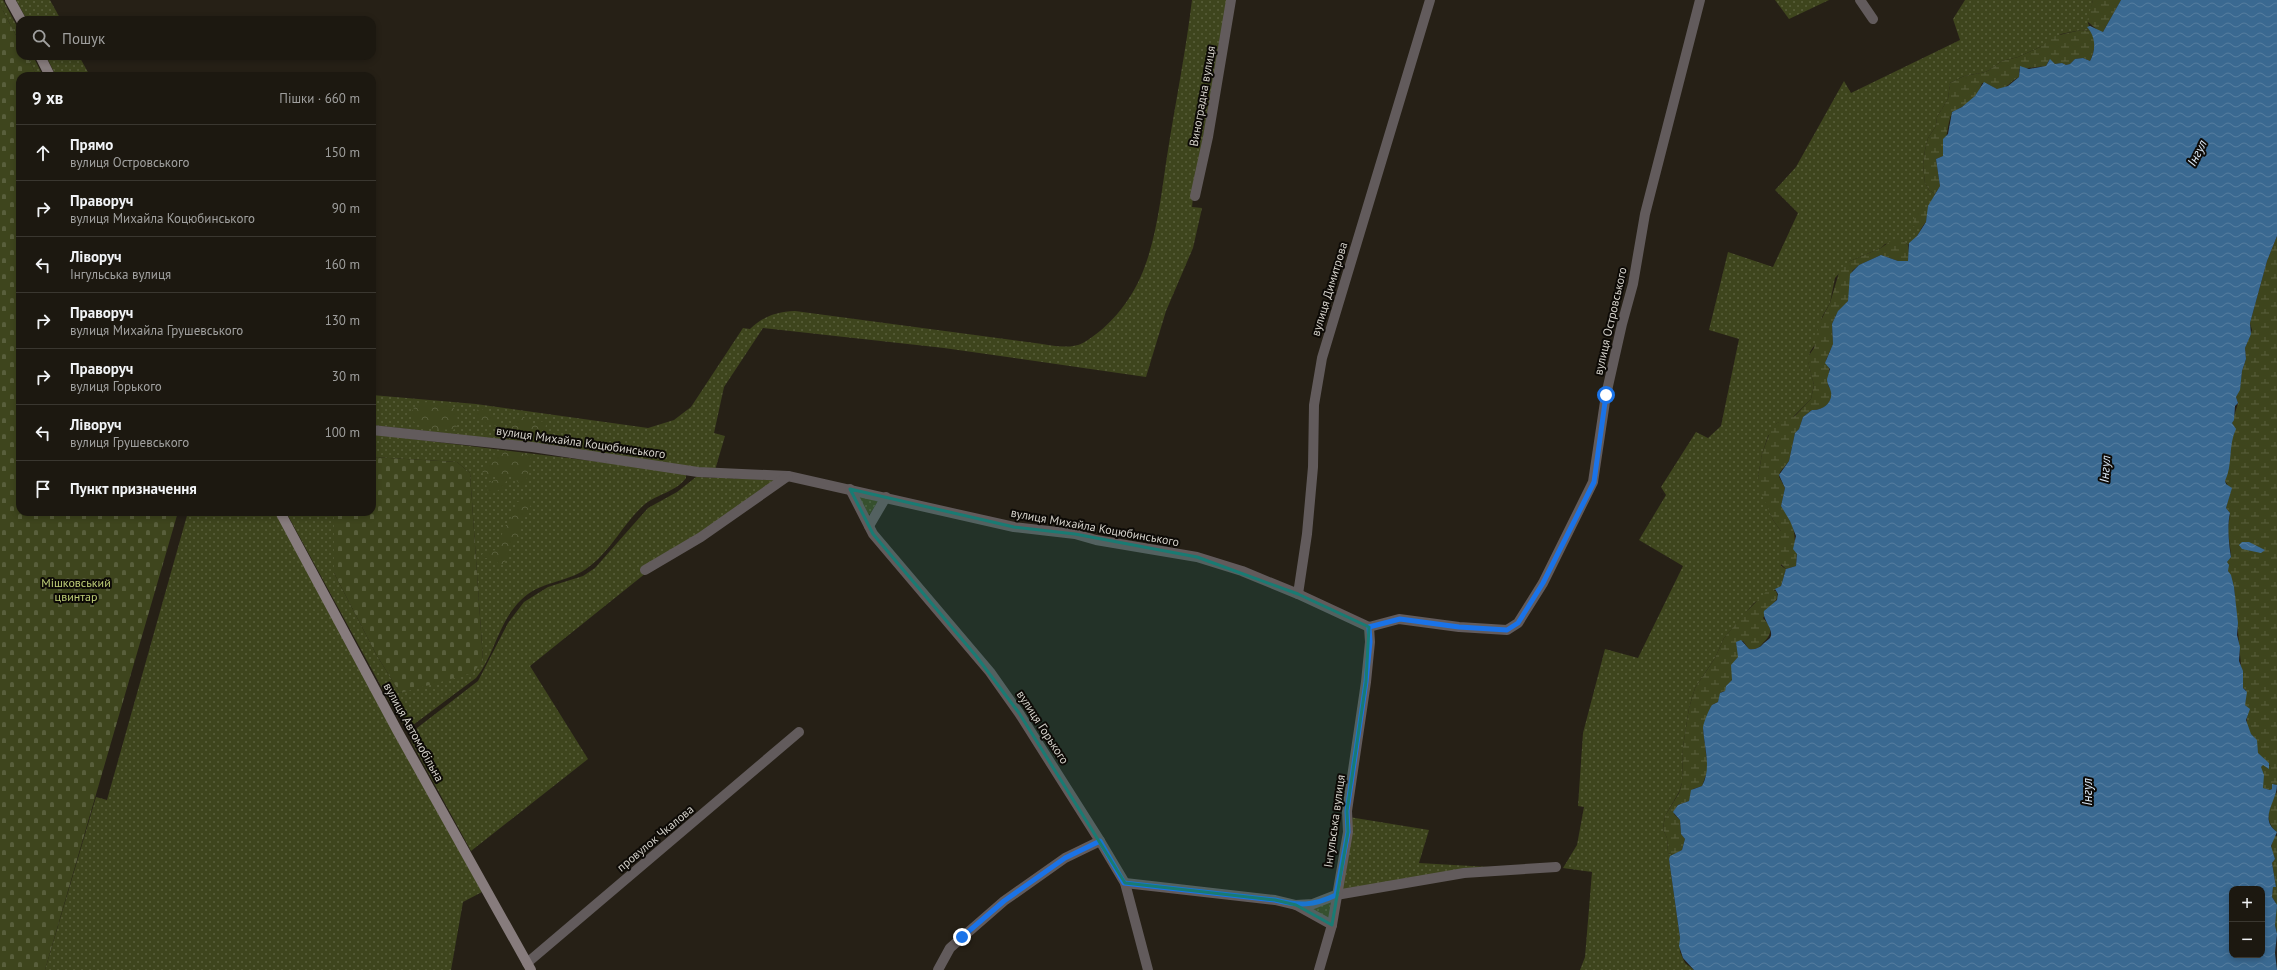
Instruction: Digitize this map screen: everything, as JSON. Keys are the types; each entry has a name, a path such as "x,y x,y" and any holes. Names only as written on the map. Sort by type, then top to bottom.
{"street":[{"path":"10,0 19,16"},
{"name":"Виноградна вулиця","path":"1195,196 1208,137 1232,0"},
{"name":"вулиця Димитрова","path":"1298,594 1307,534 1313,467 1314,405 1322,358 1430,0"},
{"name":"вулиця Островського","path":"1369,627 1400,619 1459,627 1507,630 1518,623 1543,583 1594,482 1606,395 1633,284 1646,214 1700,0"},
{"path":"1860,0 1873,19"},
{"path":"42,60 48,72"},
{"name":"вулиця Михайла Коцюбинського","path":"376,430 532,447 698,472 788,476 1014,527 1075,534 1197,557 1242,571 1298,594 1369,627"},
{"path":"645,570 701,537 788,476"},
{"name":"вулиця Горького","path":"850,489 873,534 950,627 990,672 1019,713 1100,841 1124,883 1148,970"},
{"path":"869,526 886,497"},
{"name":"вулиця Автомобільна","path":"282,516 398,732 529,967"},
{"name":"Інгульська вулиця","path":"1319,970 1332,925 1348,832 1347,811 1366,682 1370,642 1369,627"},
{"name":"провулок Чкалова","path":"529,967 799,732"},
{"path":"938,970 950,948 1004,901 1065,858 1100,841"},
{"path":"1296,905 1324,901 1336,895 1464,873 1556,867"},
{"path":"1124,883 1275,900 1296,905 1332,925"}],"highlighted area":[{"path":"850,489 1014,527 1075,534 1197,557 1298,594 1369,627 1366,682 1347,811 1348,832 1332,925 1296,905 1275,900 1125,883 1019,713 976,656 873,534"}],"green space":[{"path":"0,0 3,0 16,24 16,35 0,5"},
{"path":"16,0 50,0 59,16 25,16"},
{"path":"1192,0 1228,0 1194,188 1192,207 1202,208 1193,248 1166,311 1146,377 944,348 763,328 724,387 714,433 725,436 715,470 533,443 376,425 376,395 476,404 648,428 674,420 691,407 743,328 750,329 765,318 776,314 795,311 1053,346 1066,347 1083,343 1094,336 1121,310 1135,289 1145,266 1159,209"},
{"path":"1775,0 1829,0 1789,19"},
{"path":"1965,0 2093,0 2088,23 2091,31 2081,30 2061,34 2040,47 2018,57 2002,61 1986,72 1964,76 1950,83 1948,99 1937,117 1936,126 1928,138 1925,150 1923,165 1925,183 1929,190 1935,194 1920,231 1908,245 1903,241 1885,244 1881,248 1850,261 1835,278 1830,303 1822,317 1816,343 1810,352 1808,361 1814,385 1811,399 1790,420 1777,423 1768,436 1762,454 1758,477 1763,495 1773,520 1781,531 1781,566 1786,569 1781,586 1754,603 1724,638 1715,658 1695,688 1689,708 1683,747 1682,783 1679,792 1665,816 1663,829 1667,838 1668,853 1673,855 1669,859 1680,938 1680,952 1685,963 1694,970 1580,970 1585,957 1592,872 1563,868 1577,845 1584,807 1578,806 1583,733 1605,649 1638,658 1683,566 1639,540 1666,495 1661,487 1696,432 1708,438 1721,426 1739,339 1709,330 1728,252 1773,267 1798,213 1775,190 1796,167 1844,81 1851,93 1960,40 1953,19"},
{"path":"2093,0 2121,0 2101,33 2087,21"},
{"name":"Мішковський цвинтар","path":"0,5 16,35 16,60 29,60 35,72 16,72 16,516 177,516 45,970 0,970"},
{"path":"2081,30 2091,31 2094,38 2093,54 2090,61 2083,58 2075,59 2070,64 2066,65 2062,63 2055,64 2049,60 2046,66 2019,69 2019,77 2004,88 1997,89 1986,83 1982,83 1977,93 1970,101 1952,112 1943,156 1936,159 1940,186 1935,194 1929,190 1925,183 1923,165 1925,150 1928,138 1936,126 1937,117 1948,99 1950,83 1964,76 1986,72 2002,61 2018,57 2040,47 2055,36"},
{"path":"29,60 35,60 41,72 35,72"},
{"path":"48,60 81,60 88,72 54,72"},
{"path":"1924,207 1928,210 1926,222 1920,229 1913,226 1914,220 1917,212"},
{"path":"2277,236 2277,785 2272,784 2272,789 2270,790 2263,788 2263,773 2260,769 2262,765 2270,766 2258,753 2254,737 2249,731 2247,724 2249,709 2245,705 2246,690 2243,688 2234,587 2228,571 2227,562 2231,555 2228,530 2230,513 2226,508 2231,490 2225,481 2231,449 2231,440 2235,431 2232,423 2238,403 2236,397 2240,387 2242,371 2246,359 2245,348 2252,330 2250,323 2267,261"},
{"path":"1892,240 1903,241 1908,245 1908,261 1898,261 1881,255 1859,265 1852,271 1848,301 1836,315 1832,324 1833,344 1826,360 1829,369 1828,385 1832,392 1832,397 1825,406 1812,410 1803,417 1799,429 1795,433 1789,461 1780,472 1779,477 1785,488 1781,506 1788,516 1794,531 1794,548 1797,554 1796,566 1786,569 1779,562 1781,531 1773,520 1759,488 1758,477 1762,454 1771,429 1777,423 1795,416 1811,399 1814,385 1807,358 1814,348 1819,324 1830,303 1840,269 1850,261 1881,248"},
{"path":"426,402 444,404 452,407 455,410 457,417 456,428 453,430 431,428 415,423 411,419 411,412 415,407"},
{"path":"479,408 498,420 500,425 498,427 480,421 474,414"},
{"path":"516,417 524,417 532,424 544,421 546,426 535,440 511,436 510,426"},
{"path":"376,434 650,468 686,475 686,478 678,486 645,504 602,555 586,569 578,574 536,589 521,600 507,618 488,659 476,678 413,725 405,727 389,701 288,516 334,516 334,573 376,654 400,693 483,660 470,473 457,462 376,457"},
{"path":"501,452 518,452 531,457 526,482 519,484 514,476 510,475 502,488 492,494 488,491 486,484 499,478 496,475 486,475 482,472 483,466"},
{"path":"376,457 457,462 470,473 483,660 473,673 400,693 376,654 334,573 334,516 376,516"},
{"path":"696,477 776,480 646,573 530,666 588,759 471,851 412,743 411,738 417,728 478,681 508,623 524,602 548,587 583,576 595,568 648,508 677,492"},
{"path":"858,496 878,501 870,514 868,515"},
{"path":"526,500 531,502 531,505 520,522 519,539 508,551 504,565 498,563 492,558 483,558 482,555 484,551 499,550 503,529 510,520 517,502"},
{"path":"187,516 278,516 482,892 463,902 451,970 45,970 96,797 107,800"},
{"path":"1768,590 1776,591 1778,597 1763,618 1770,628 1770,634 1762,645 1755,649 1749,649 1743,641 1736,642 1739,657 1734,665 1733,676 1725,691 1721,692 1718,702 1712,705 1703,730 1708,769 1702,786 1693,789 1689,801 1678,805 1674,814 1680,820 1681,834 1685,839 1682,850 1673,855 1668,853 1667,838 1663,829 1665,816 1679,793 1682,783 1683,747 1689,708 1695,688 1715,658 1724,638 1744,614"},
{"path":"2277,792 2277,832 2270,823 2269,813 2270,807"},
{"path":"1349,817 1429,830 1419,863 1506,868 1342,892"},
{"path":"2274,836 2277,836 2277,934 2275,925 2276,903 2272,897 2273,887 2276,887 2272,863 2275,859 2271,848"},
{"path":"1331,900 1330,919 1311,909"}],"water":[{"name":"Інгул","path":"2121,0 2277,0 2277,236 2267,261 2250,323 2251,334 2245,348 2246,359 2242,371 2240,390 2236,397 2238,403 2235,406 2234,420 2232,423 2236,429 2232,442 2229,468 2225,481 2226,484 2232,488 2226,508 2230,513 2228,529 2231,557 2227,562 2229,565 2228,571 2231,575 2234,587 2238,623 2237,635 2240,647 2239,661 2243,671 2243,688 2247,692 2245,705 2250,709 2246,720 2251,734 2257,740 2258,753 2269,763 2269,769 2263,765 2261,767 2264,775 2263,788 2270,790 2272,789 2272,784 2277,785 2270,810 2269,821 2277,832 2271,846 2275,859 2272,863 2276,887 2273,887 2272,897 2277,905 2275,925 2277,934 2275,953 2277,970 1694,970 1683,958 1679,946 1680,938 1669,859 1670,856 1682,850 1685,839 1681,834 1680,820 1673,812 1678,805 1689,801 1691,790 1702,786 1705,779 1707,772 1707,757 1703,726 1712,705 1718,702 1720,693 1725,691 1726,686 1732,680 1731,665 1738,657 1736,642 1741,640 1749,649 1753,649 1760,647 1770,638 1771,632 1765,618 1764,611 1777,600 1778,594 1775,589 1781,586 1786,569 1796,566 1797,554 1793,549 1796,536 1790,521 1781,506 1785,488 1779,475 1789,461 1795,433 1799,429 1803,417 1812,410 1823,408 1829,403 1831,392 1827,379 1830,369 1825,363 1833,344 1832,324 1838,311 1848,301 1850,274 1859,265 1881,255 1898,261 1908,261 1909,243 1917,236 1926,222 1928,206 1940,186 1936,159 1943,156 1943,139 1948,134 1952,112 1962,107 1975,96 1984,82 1997,89 2008,86 2019,77 2020,66 2029,69 2046,66 2050,59 2055,64 2062,63 2066,65 2070,64 2075,59 2083,58 2090,61 2094,44 2092,35 2087,27 2090,26 2103,32"},
{"path":"2242,542 2249,542 2265,550 2261,553 2242,549 2239,545"}],"route":[{"path":"962,937 1004,901 1065,858 1100,841 1124,883 1275,900 1296,905 1313,904 1324,901 1336,895 1348,832 1347,811 1358,749 1370,642 1369,627 1400,619 1459,627 1507,630 1518,623 1543,583 1594,482 1606,395"}]}
